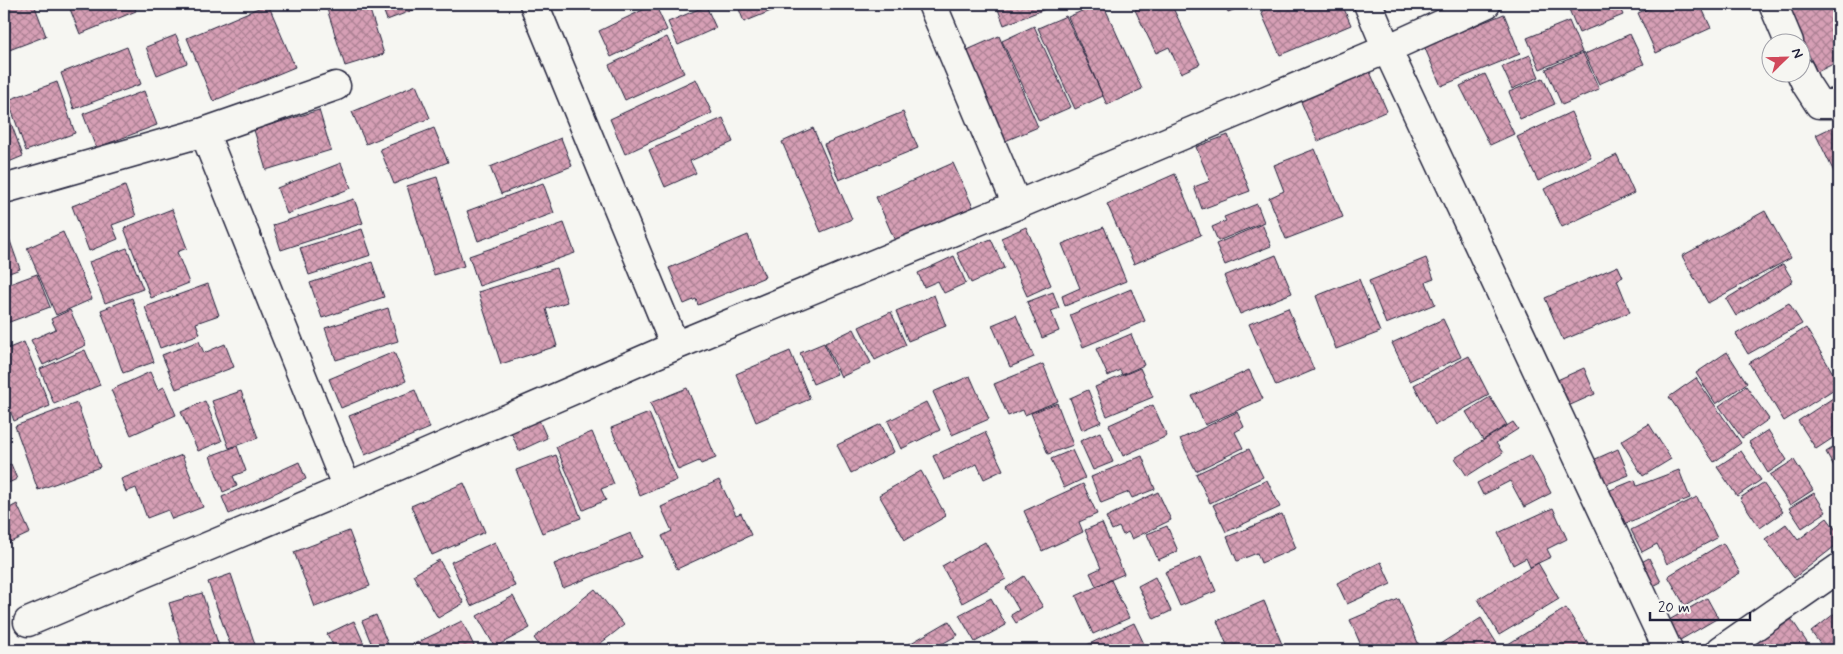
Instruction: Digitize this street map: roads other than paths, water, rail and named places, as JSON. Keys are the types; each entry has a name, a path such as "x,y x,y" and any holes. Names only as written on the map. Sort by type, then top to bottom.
{"street":[{"path":"534,4 675,346"},
{"path":"932,4 1018,205"},
{"path":"1368,4 1387,49 1668,650"},
{"path":"28,622 346,488 675,346 1018,205 1387,49 1486,4"},
{"path":"1773,4 1785,32"},
{"path":"1805,82 1818,104 1839,104"},
{"path":"4,189 204,132 336,86"},
{"path":"204,132 346,488"},
{"path":"1721,650 1839,568"}]}
